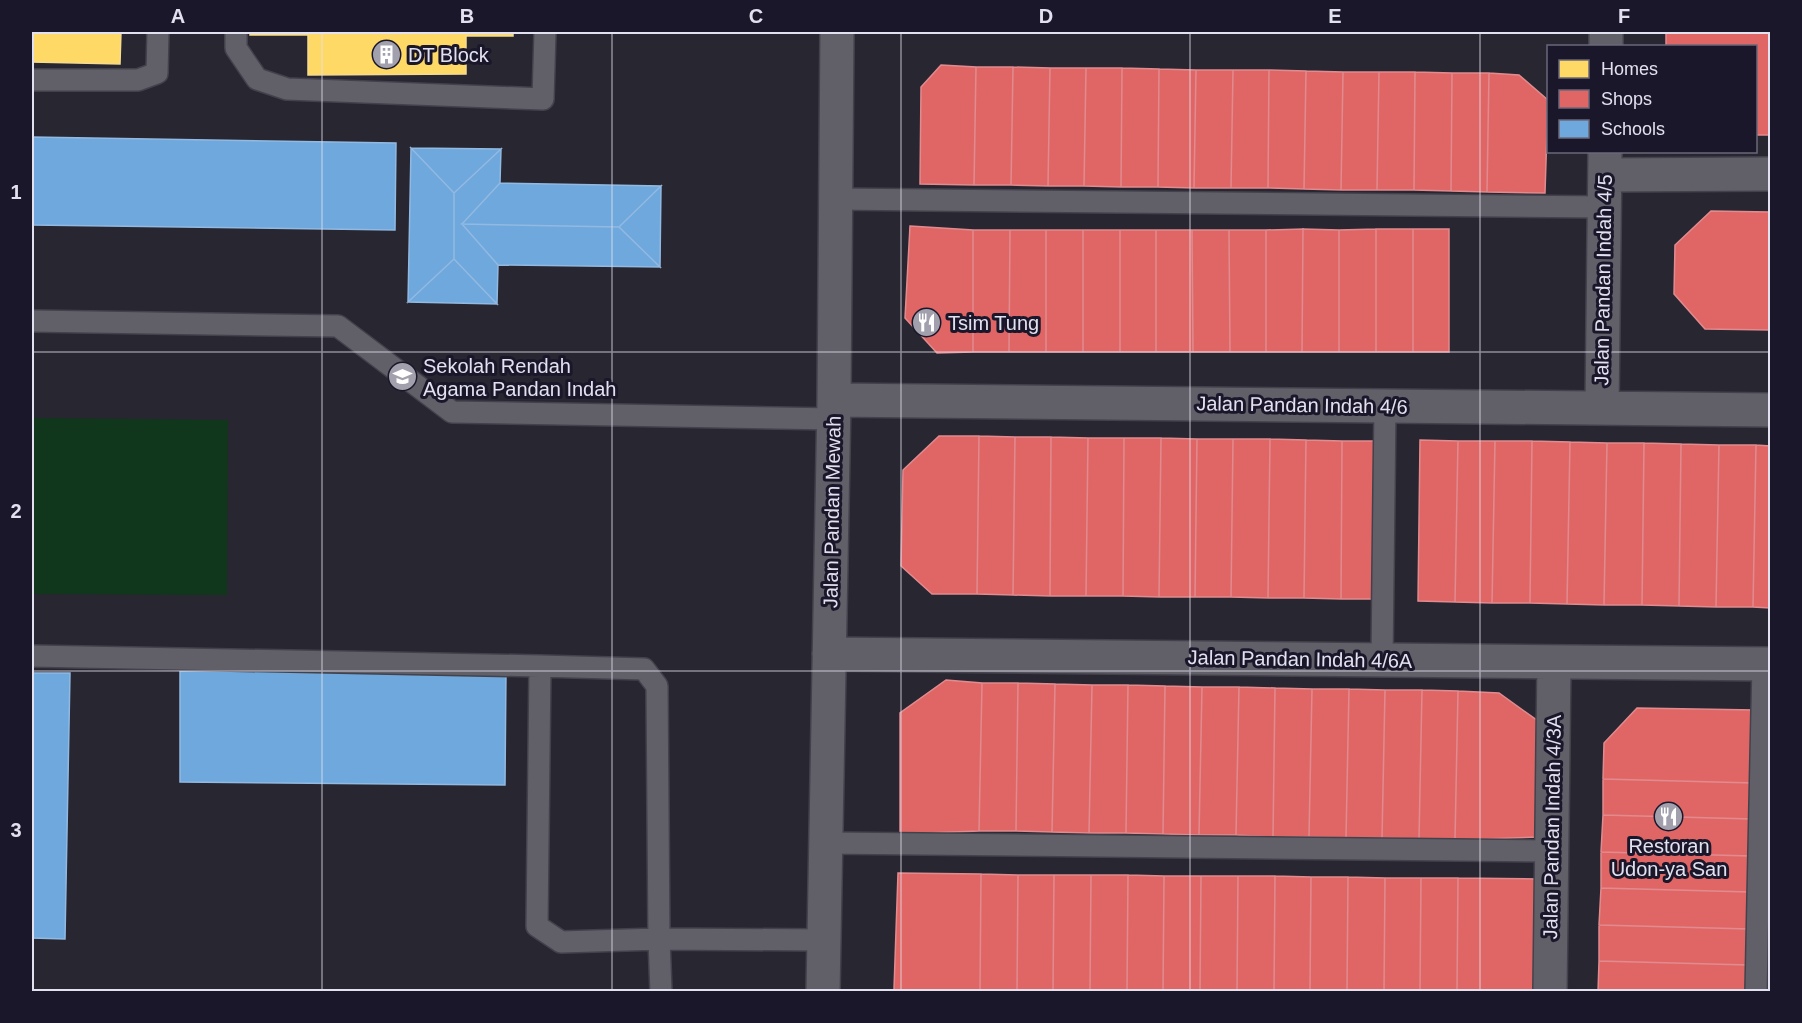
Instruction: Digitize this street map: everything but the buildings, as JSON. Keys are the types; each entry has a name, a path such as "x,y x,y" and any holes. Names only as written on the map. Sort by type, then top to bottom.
{"street":[{"name":"Jalan Pandan Mewah","path":"823,992 834,410 837,32"},
{"path":"1605,163 1770,174"},
{"name":"Jalan Pandan Indah 4/5","path":"1602,408 1605,163"},
{"name":"Jalan Pandan Indah 4/6","path":"834,410 1385,406 1770,410"},
{"name":"Jalan Pandan Indah 4/6A","path":"829,654 1767,664"},
{"name":"Jalan Pandan Indah 4/3A","path":"1551,992 1554,662"}],"lane":[{"path":"32,80 138,80 157,73 158,32"},
{"path":"236,32 236,48 257,79 287,89 543,99 545,32"},
{"path":"835,199 1604,207"},
{"path":"32,321 338,326 452,412 834,410"},
{"path":"1382,660 1385,406"},
{"path":"32,656 644,669 657,686 659,939 662,992"},
{"path":"1756,992 1767,664"},
{"path":"540,666 537,926 561,942 659,939 824,940"},
{"path":"826,843 1552,851"}],"green space":[{"path":"32,418 228,420 227,595 32,594"}],"place":[{"name":"DT Block","path":"387,55"},
{"name":"Tsim Tung","path":"927,323"},
{"name":"Sekolah Rendah Agama Pandan Indah","path":"402,377"},
{"name":"Restoran Udon-ya San","path":"1669,816"}]}
